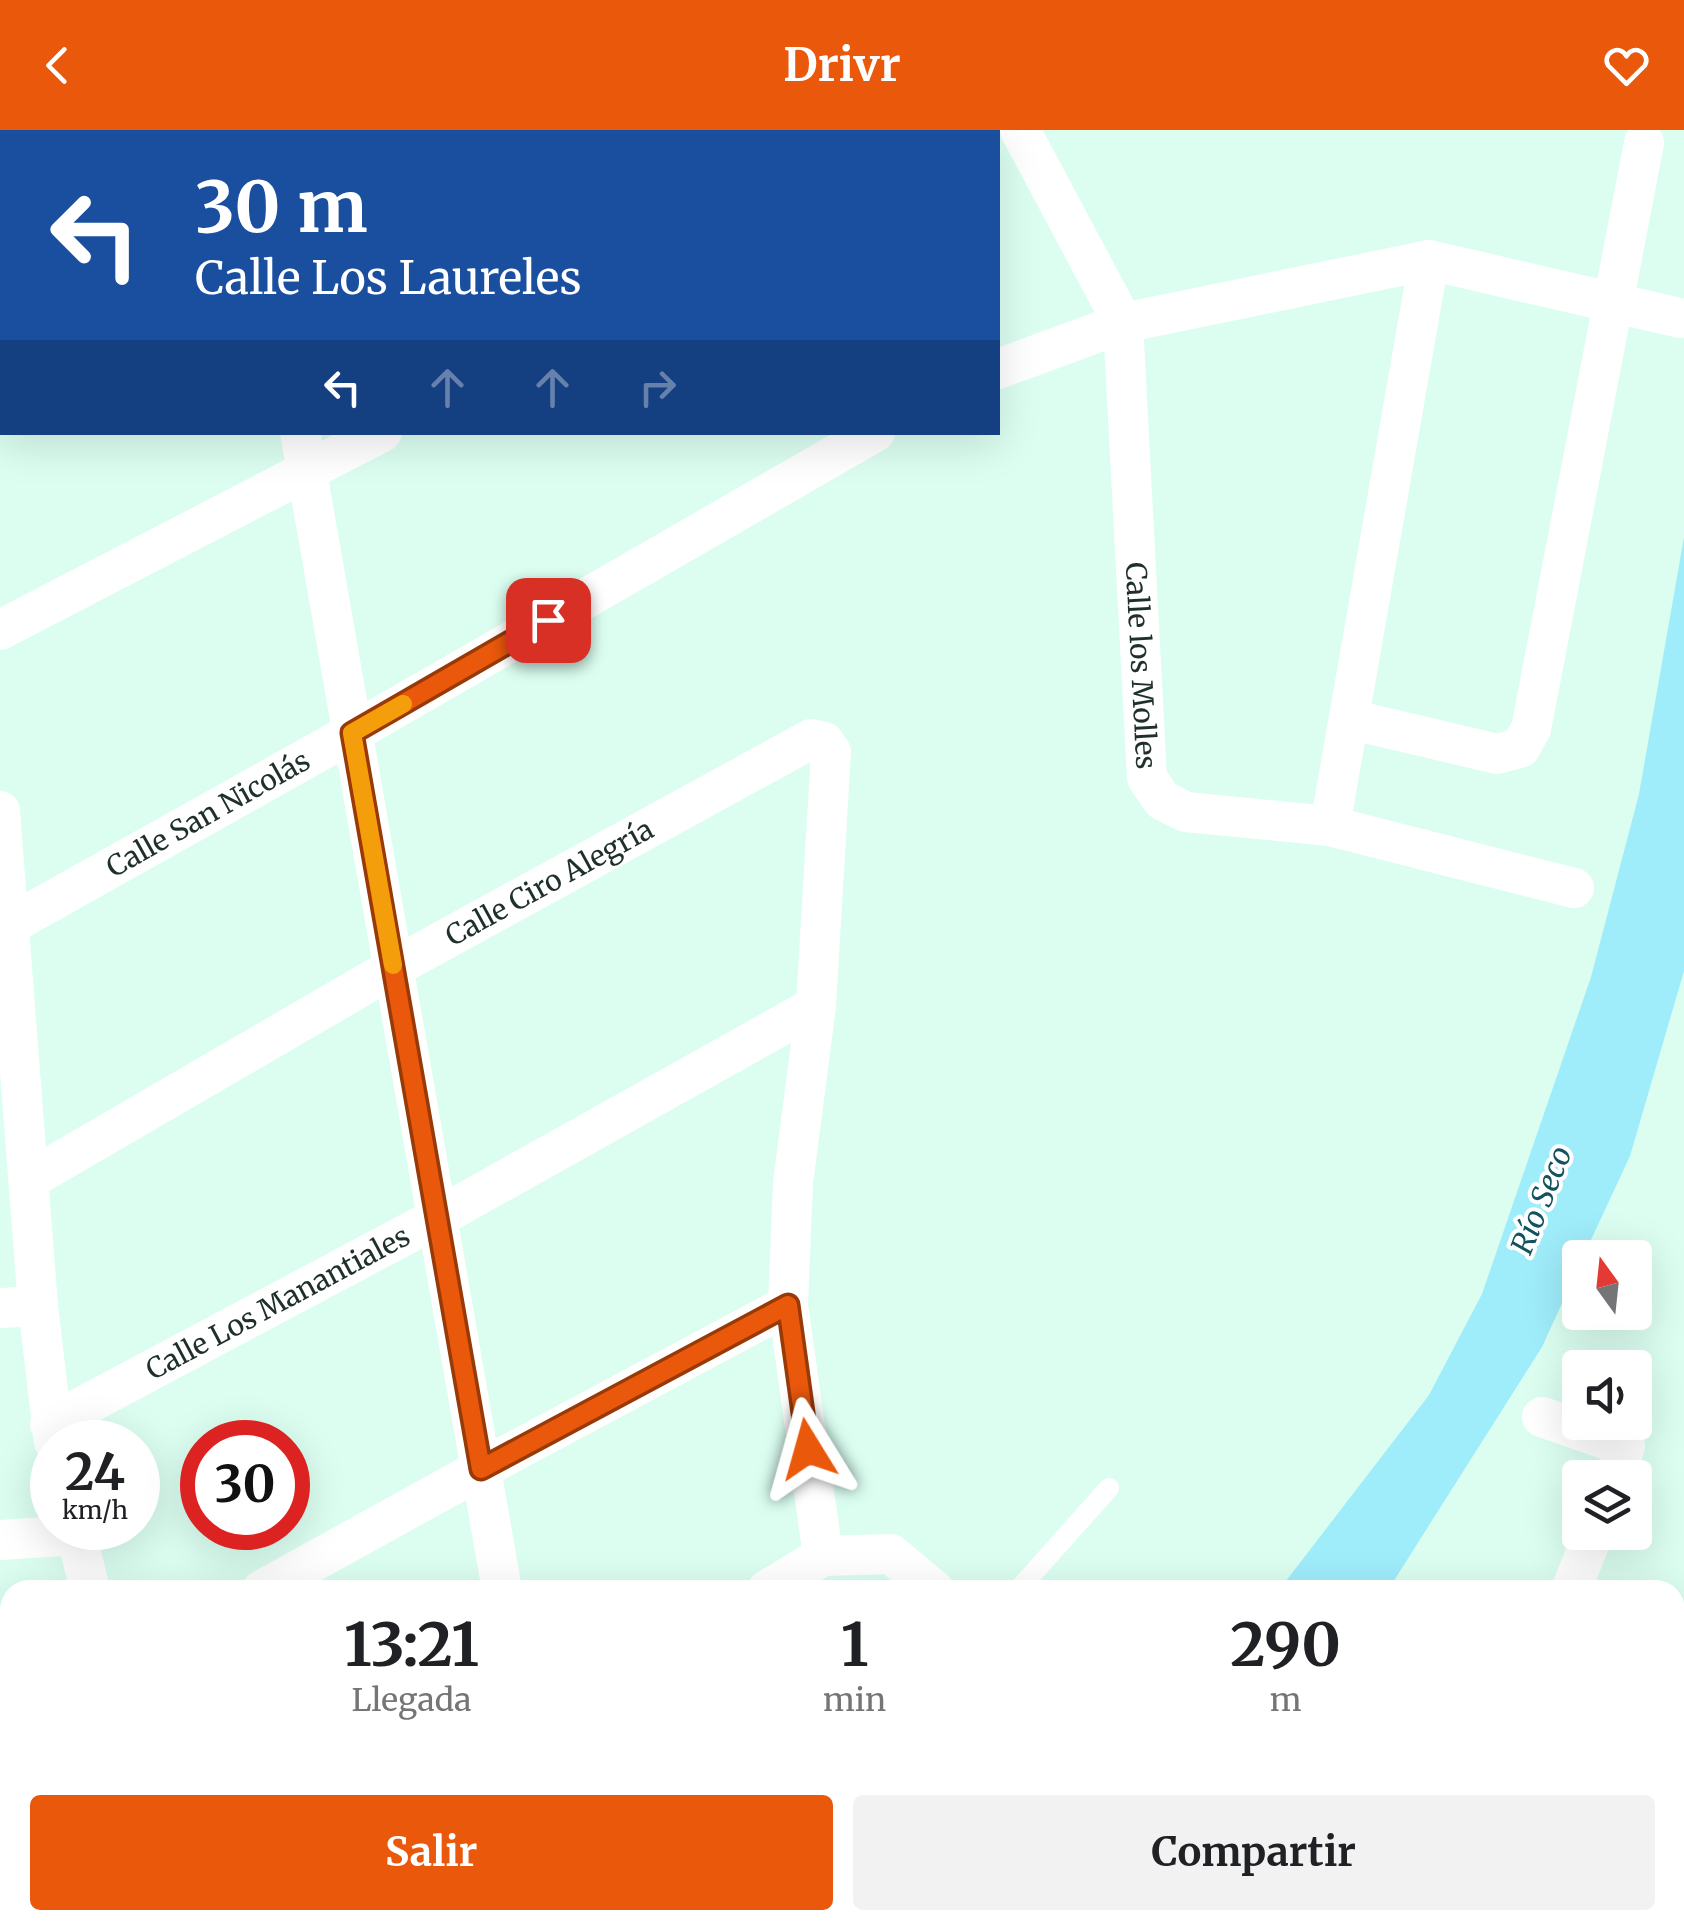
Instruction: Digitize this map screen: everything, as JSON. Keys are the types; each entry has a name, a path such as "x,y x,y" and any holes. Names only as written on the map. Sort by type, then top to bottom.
{"street":[{"name":"Calle los Molles","path":"1020,130 1123,323 1146,778 1162,800 1186,812 1330,826 1574,888"},
{"path":"1349,719 1497,754 1520,748 1531,729 1644,144"},
{"path":"1330,826 1428,260"},
{"path":"1000,368 1123,323 1428,260 1680,318"},
{"path":"301,435 500,1580"},
{"path":"0,630 377,435"},
{"name":"Calle San Nicolás","path":"9,924 352,733 870,435"},
{"name":"Calle Ciro Alegría","path":"30,1179 393,968 811,739 824,742 830,752 816,1006"},
{"path":"0,811 9,924 10,1073 30,1179 19,1307 49,1420"},
{"path":"816,1006 793,1183 788,1305 823,1556"},
{"name":"Calle Los Manantiales","path":"75,1420 816,1006"},
{"path":"280,1580 788,1305"},
{"path":"1542,1418 1625,1446 1621,1460"},
{"path":"0,1540 30,1536"},
{"path":"81,1550 88,1580"},
{"path":"1574,1580 1587,1550"},
{"path":"784,1580 823,1556 892,1554 922,1580"}],"lane":[{"path":"1027,1580 1109,1488"}],"water":[{"name":"Río Seco","path":"1684,537 1684,971 1630,1156 1591,1240 1562,1240 1562,1303 1542,1347 1394,1580 1287,1580 1429,1395 1482,1294 1591,977 1639,794"}],"slow traffic":[{"path":"393,965 352,733 403,704"}],"route":[{"path":"548,620 352,733 481,1469 788,1305 808,1449"}]}
